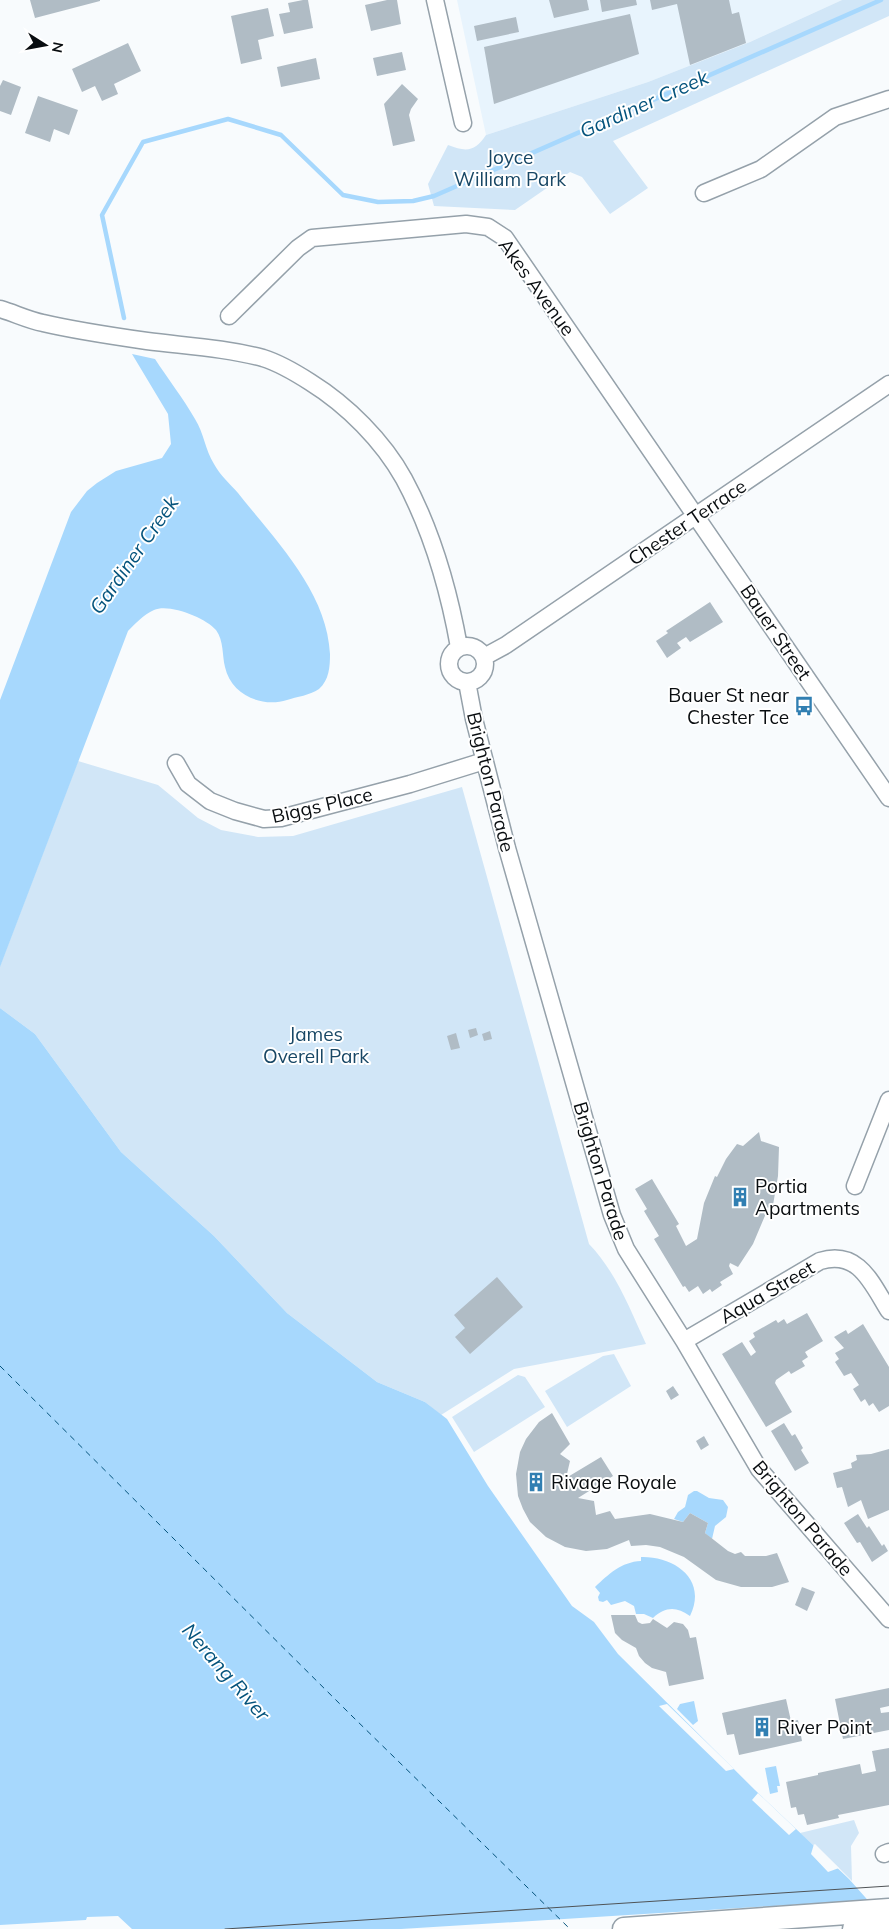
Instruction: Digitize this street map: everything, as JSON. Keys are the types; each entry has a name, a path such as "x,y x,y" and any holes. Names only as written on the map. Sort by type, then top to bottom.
{"highway":[{"path":"624,1929 889,1910"},
{"path":"854,1929 889,1927"}],"street":[{"path":"435,0 463,124"},
{"path":"704,193 761,169 835,117 889,99"},
{"name":"Akes Avenue","path":"229,316 298,248 312,238 466,224 488,227 505,238 696,515"},
{"path":"0,309 42,323 146,341 231,351 265,359 297,374 327,393 357,420 381,446 404,479 436,554 448,595 459,647"},
{"name":"Chester Terrace","path":"484,657 506,645 888,386"},
{"name":"Bauer Street","path":"696,515 889,798"},
{"path":"459,647 474,647 484,657 483,672 476,679 467,682 456,678 449,668 451,656 459,647"},
{"name":"Brighton Parade","path":"467,682 484,761 510,858 612,1215 626,1249 684,1340 759,1469 889,1619"},
{"name":"Biggs Place","path":"176,763 188,784 210,801 235,811 264,819 290,816 410,784 484,761"},
{"path":"855,1186 889,1100"},
{"name":"Aqua Street","path":"684,1340 820,1260 830,1258 847,1260 862,1270 889,1311"}],"shaded area":[{"path":"457,0 842,0 750,42 648,82 486,135"}],"green space":[{"name":"Joyce William Park","path":"842,0 889,0 889,16 613,141 648,188 610,214 582,177 570,172 515,210 434,206 428,184 448,145 460,149 470,149 478,145 486,135 648,82 750,42"},
{"name":"James Overell Park","path":"78,761 158,785 198,818 221,830 258,837 293,836 462,787 589,1244 615,1279 646,1344 514,1369 441,1415 425,1402 377,1382 287,1313 214,1236 121,1152 35,1034 0,1008 0,966"},
{"path":"614,1354 631,1386 567,1427 545,1391 603,1356"},
{"path":"518,1375 525,1377 545,1407 474,1452 452,1417"},
{"path":"854,1820 859,1833 851,1846 852,1881 815,1844 814,1846 800,1833"}],"water":[{"path":"132,354 155,359 198,424 208,453 216,468 283,548 297,568 320,609 327,631 330,664 325,682 312,693 277,702 258,700 241,692 228,677 219,634 211,625 187,613 169,608 154,610 140,619 128,631 0,967 0,700 71,512 87,491 97,483 116,471 162,458 171,444 168,414"},
{"name":"Nerang River","path":"0,1008 35,1034 121,1152 214,1236 287,1313 377,1382 425,1402 447,1419 488,1486 572,1606 594,1622 618,1654 755,1790 849,1879 889,1924 889,1929 132,1929 118,1916 87,1917 86,1920 0,1925"},
{"path":"694,1491 709,1498 723,1500 728,1507 726,1517 715,1526 712,1539 705,1533 708,1523 690,1513 683,1522 674,1519 678,1512 685,1507 688,1495"},
{"path":"641,1557 665,1561 676,1565 685,1572 695,1591 690,1616 671,1609 653,1618 644,1614 636,1614 634,1606 625,1601 611,1605 607,1600 599,1601 600,1593 595,1587 610,1573 621,1566 641,1561"},
{"path":"694,1701 698,1721 693,1725 677,1709 680,1704"},
{"path":"776,1766 780,1786 777,1786 778,1792 770,1794 765,1768"}],"pier":[{"path":"667,1704 734,1769 726,1771 659,1706"},
{"path":"758,1793 796,1829 789,1835 752,1800"},
{"path":"814,1844 839,1868 828,1872 811,1854"},
{"path":"871,1900 889,1929 401,1929"}],"building":[{"path":"30,0 100,0 100,1 35,18"},
{"path":"308,0 313,28 284,34 279,14 290,12 288,3"},
{"path":"387,0 397,0 401,24 371,31 365,5"},
{"path":"549,0 587,0 589,10 554,18"},
{"path":"600,0 636,0 637,5 602,12"},
{"path":"650,0 729,0 732,14 739,12 746,43 690,65 677,4 652,10"},
{"path":"268,8 274,36 258,40 262,59 241,64 231,16"},
{"path":"630,14 639,54 494,104 484,47"},
{"path":"516,17 519,32 477,41 474,26"},
{"path":"128,43 141,71 114,84 118,94 102,101 95,86 82,92 72,69"},
{"path":"402,52 406,70 377,76 373,58"},
{"path":"316,58 320,79 281,87 277,67"},
{"path":"3,80 21,87 11,115 0,111 0,86"},
{"path":"402,84 418,99 409,115 415,141 393,146 384,104"},
{"path":"38,96 78,110 69,135 54,129 50,142 25,133"},
{"path":"710,602 723,622 690,642 686,637 677,643 681,648 667,658 656,641 668,633 666,631"},
{"path":"476,1028 478,1035 470,1038 468,1030"},
{"path":"490,1031 492,1039 484,1041 482,1034"},
{"path":"456,1033 460,1048 451,1050 447,1036"},
{"name":"Portia Apartments","path":"759,1132 761,1141 779,1147 778,1176 773,1205 770,1204 753,1244 738,1267 730,1263 729,1266 733,1274 720,1282 722,1285 712,1292 710,1289 703,1294 698,1286 689,1292 685,1286 683,1287 654,1239 659,1236 644,1211 647,1209 635,1189 652,1179 679,1224 676,1226 686,1246 697,1239 704,1203 715,1176 717,1177 726,1159 737,1144 743,1146"},
{"path":"497,1277 523,1307 470,1354 455,1337 465,1328 454,1315"},
{"path":"807,1313 823,1341 805,1352 808,1357 802,1361 805,1366 791,1374 789,1371 776,1380 775,1383 792,1412 766,1427 722,1354 742,1342 751,1356 756,1352 749,1341 755,1337 753,1333 776,1320 778,1323 784,1319 787,1324"},
{"path":"863,1324 889,1367 889,1406 879,1412 873,1403 869,1406 865,1399 861,1402 853,1389 859,1385 851,1373 844,1376 835,1362 839,1359 835,1353 844,1348 834,1337 846,1330 848,1334"},
{"path":"673,1386 679,1395 671,1400 666,1391"},
{"path":"552,1413 570,1444 560,1454 570,1461 566,1478 601,1457 613,1476 578,1498 594,1501 596,1515 610,1511 615,1519 650,1514 683,1522 690,1513 708,1523 705,1533 728,1551 735,1554 741,1552 745,1556 766,1556 777,1553 789,1582 772,1587 741,1587 716,1580 684,1557 660,1547 646,1545 631,1546 629,1540 607,1549 586,1551 565,1547 546,1537 530,1522 523,1509 518,1496 516,1474 520,1452 526,1439 539,1422"},
{"path":"784,1423 792,1436 795,1434 803,1448 801,1450 809,1463 795,1471 771,1431"},
{"path":"704,1436 709,1445 701,1450 696,1441"},
{"path":"889,1449 889,1510 868,1519 861,1500 848,1507 842,1487 837,1488 833,1473 852,1468 851,1463 857,1460 856,1455 871,1454"},
{"path":"858,1514 867,1528 869,1526 882,1546 884,1544 888,1551 872,1562 860,1542 857,1543 844,1523"},
{"path":"802,1587 815,1592 807,1611 795,1605"},
{"path":"611,1615 635,1615 638,1622 642,1624 650,1623 653,1619 667,1628 674,1622 683,1624 688,1630 690,1638 696,1637 704,1679 669,1686 666,1672 652,1668 645,1663 639,1656 636,1648 622,1640 615,1633"},
{"path":"889,1688 889,1706 880,1708 881,1713 889,1712 889,1730 843,1739 835,1699"},
{"name":"River Point","path":"786,1699 791,1721 798,1720 802,1741 739,1755 734,1734 727,1735 722,1713"},
{"path":"889,1748 889,1805 838,1815 839,1818 807,1825 804,1814 798,1815 796,1807 791,1808 786,1782 860,1764 862,1774 876,1771 872,1751"}],"waterway":[{"name":"Gardiner Creek","path":"124,318 102,215 143,142 228,119 281,135 343,195 378,202 413,201 434,196 881,0"}],"ferry route":[{"path":"0,1366 353,1717 570,1929"}],"tram line":[{"path":"225,1929 889,1886"}],"place":[{"name":"Bauer St near Chester Tce","path":"804,706"},
{"name":"Portia Apartments","path":"740,1197"},
{"name":"Rivage Royale","path":"536,1482"},
{"name":"River Point","path":"762,1727"}]}
